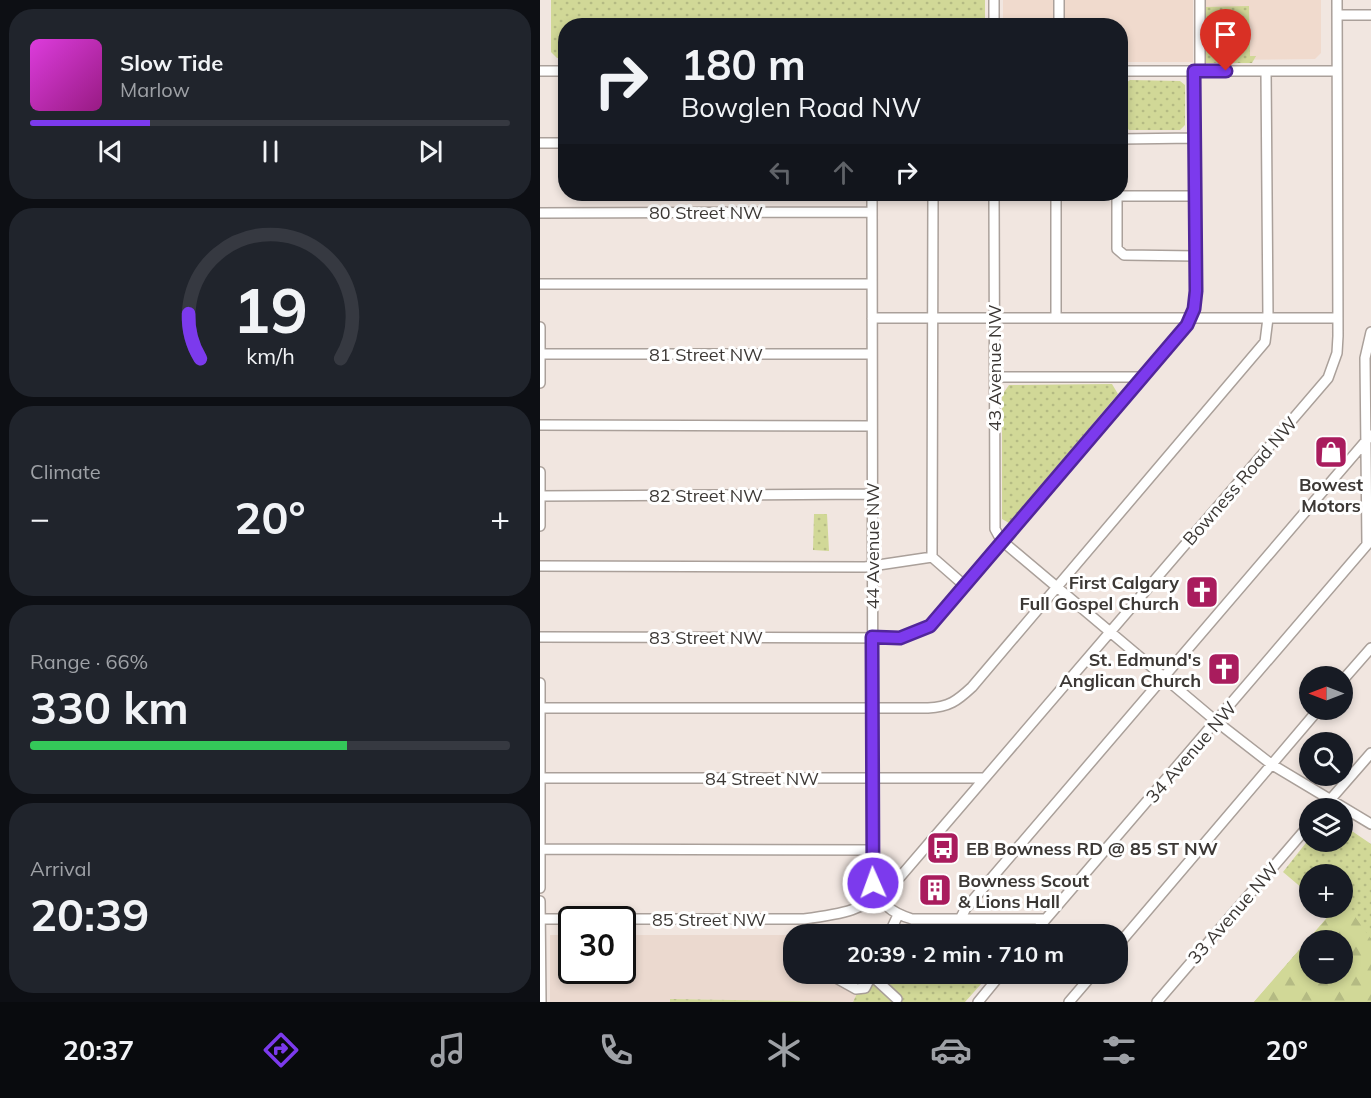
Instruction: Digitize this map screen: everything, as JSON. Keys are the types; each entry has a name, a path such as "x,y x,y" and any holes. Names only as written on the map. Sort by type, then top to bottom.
{"street":[{"path":"994,0 994,18"},
{"path":"1059,0 1059,18"},
{"path":"1190,318 1196,300 1195,138 1200,0"},
{"name":"Bowness Road NW","path":"879,897 894,884 1328,378 1337,353 1338,318 1337,0"},
{"path":"1337,15 1371,15"},
{"path":"540,71 558,71"},
{"path":"1128,71 1336,71"},
{"path":"540,708 946,707 956,701 1058,586 1265,342 1268,318 1266,71"},
{"path":"1128,139 1195,138"},
{"path":"540,143 558,143"},
{"path":"1128,195 1196,196"},
{"name":"44 Avenue NW","path":"872,201 872,850 873,883 879,897"},
{"path":"933,201 932,557 964,585"},
{"name":"43 Avenue NW","path":"994,201 995,530 1001,540"},
{"path":"1056,201 1056,317"},
{"path":"1117,201 1117,249 1124,255 1196,256"},
{"name":"80 Street NW","path":"540,213 872,212"},
{"path":"540,284 872,284"},
{"path":"872,318 1338,318"},
{"name":"83 Street NW","path":"540,636 900,638 930,626 1001,540 1143,377 1190,318"},
{"path":"540,327 540,383"},
{"path":"1369,542 1365,358 1371,332"},
{"name":"81 Street NW","path":"540,354 872,354"},
{"path":"995,377 1143,377"},
{"path":"540,425 872,426"},
{"path":"960,919 966,908 1368,439"},
{"path":"540,472 540,526"},
{"name":"82 Street NW","path":"540,496 872,494"},
{"path":"1001,540 1217,722 1271,764 1328,798"},
{"name":"34 Avenue NW","path":"1042,924 1369,542"},
{"path":"540,566 873,567 932,557"},
{"path":"1353,668 1371,648"},
{"path":"540,683 540,888"},
{"path":"1128,933 1309,720"},
{"path":"1333,798 1371,753"},
{"name":"84 Street NW","path":"540,778 984,778"},
{"path":"1353,813 1371,824"},
{"name":"33 Avenue NW","path":"1157,1002 1299,837"},
{"path":"540,849 872,850"},
{"path":"879,897 897,915 912,919 1046,919"},
{"name":"85 Street NW","path":"540,919 804,919 846,914 879,897"},
{"path":"540,901 541,1002"},
{"path":"893,924 897,915"},
{"path":"847,984 856,989 865,988 867,984"},
{"path":"882,984 897,999"},
{"path":"978,1002 993,984"},
{"path":"1069,1002 1085,984"}],"shaded area":[{"path":"1003,0 1193,0 1193,62 1128,62 1128,18 1003,18"},
{"path":"1204,0 1321,0 1321,53 1315,59 1203,60"},
{"path":"550,935 558,935 558,984 636,984 636,935 783,935 783,984 861,984 853,1002 670,999 670,1002 550,1002"}],"green space":[{"path":"551,0 985,0 985,18 558,18 558,58 551,52"},
{"path":"1249,6 1250,56 1256,56 1252,63 1205,63 1205,7"},
{"path":"1128,81 1180,81 1185,85 1185,125 1180,130 1129,130"},
{"path":"1112,384 1118,394 1009,523 1002,519 1002,395 1009,385"},
{"path":"814,514 827,514 829,551 813,550"},
{"path":"1353,832 1371,844 1371,1002 1254,1002 1299,950 1299,984 1353,984 1353,930 1316,930 1327,918 1353,918 1353,864 1299,864 1299,886 1283,872 1299,852 1353,852"},
{"path":"1353,914 1371,939 1371,1002 1254,1002 1299,950 1299,984 1353,984 1353,930 1317,930 1327,918 1353,918"},
{"path":"861,984 981,984 965,1002 853,1002"},
{"path":"670,999 853,1002 670,1002"}],"place":[{"name":"Bowest Motors","path":"1331,452"},
{"name":"First Calgary Full Gospel Church","path":"1202,592"},
{"name":"St. Edmund's Anglican Church","path":"1224,669"},
{"name":"EB Bowness RD @ 85 ST NW","path":"943,848"},
{"name":"Bowness Scout & Lions Hall","path":"935,890"}],"route":[{"path":"873,883 872,637 900,638 930,626 1001,540 1187,325 1196,300 1194,71 1226,71"}]}
